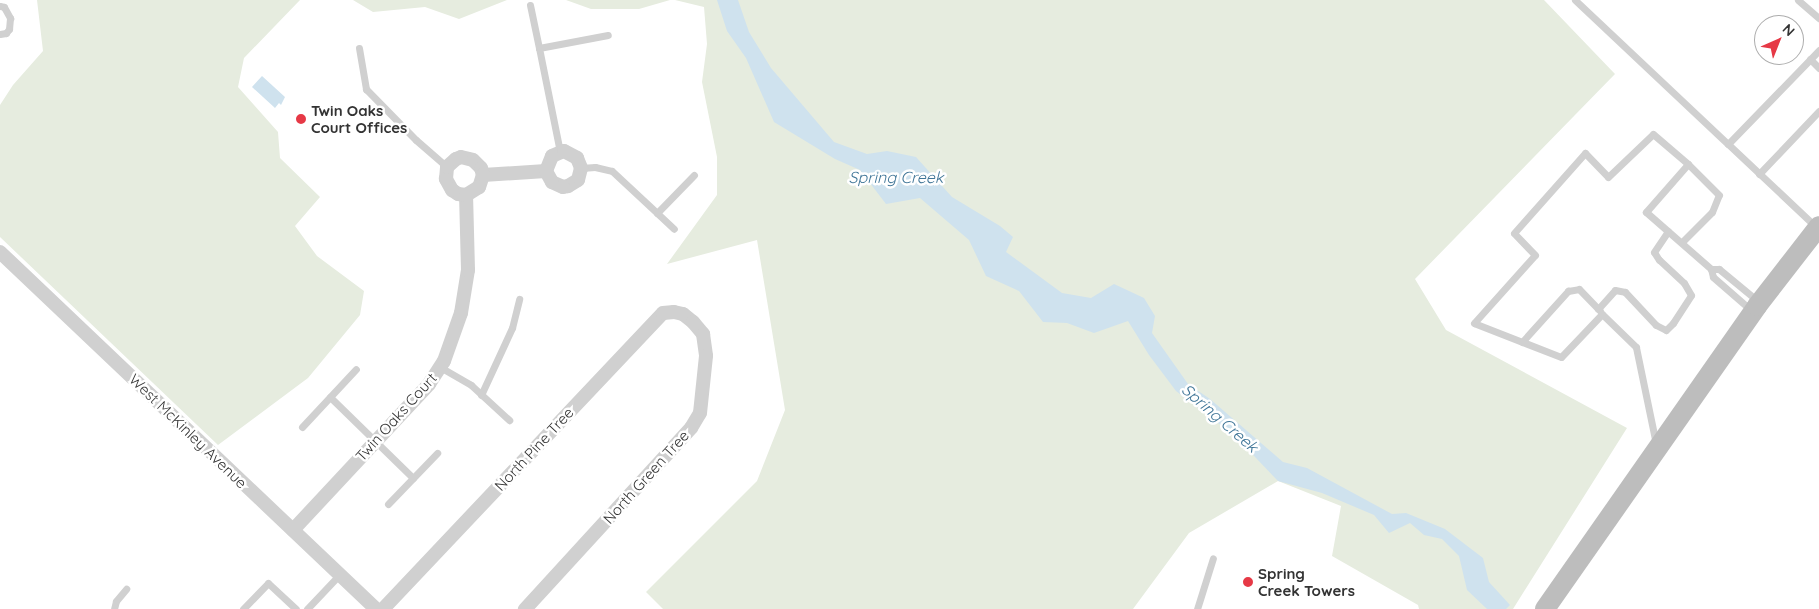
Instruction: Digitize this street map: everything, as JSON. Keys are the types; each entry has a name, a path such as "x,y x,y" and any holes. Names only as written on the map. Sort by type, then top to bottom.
{"street":[{"path":"560,152 573,154 580,163 581,168 581,174 574,184 563,187 552,182 546,171 552,156 560,152"},
{"path":"467,158 478,163 483,175 479,187 466,195 458,194 448,184 447,167 456,159 467,158"},
{"path":"483,175 546,171"},
{"name":"Twin Oaks Court","path":"293,530 429,384 440,366 452,339 465,293 468,260 466,195"},
{"path":"1548,605 1757,307 1816,234"},
{"name":"West McKinley Avenue","path":"0,252 376,609"},
{"name":"North Pine Tree","path":"383,609 663,313 674,312 683,314 693,322"},
{"name":"North Green Tree","path":"524,609 690,428 700,413 706,356 702,334 693,322"}],"lane":[{"path":"1575,0 1760,174 1816,234"},
{"path":"1798,0 1819,18"},
{"path":"530,5 560,152"},
{"path":"0,6 4,8 10,18 10,29 6,34 0,34"},
{"path":"539,48 608,36"},
{"path":"359,48 366,89 416,140 447,167"},
{"path":"1728,144 1819,50"},
{"path":"1810,59 1819,68"},
{"path":"1760,174 1819,111"},
{"path":"1668,231 1654,252 1658,260 1684,283 1691,295 1674,323 1666,330 1656,325 1625,292 1614,290 1600,311 1561,357 1474,323 1535,255 1514,233 1585,152 1608,177 1653,134 1688,164 1719,195 1712,212 1682,242"},
{"path":"1688,164 1646,212 1682,242 1711,270 1713,277 1757,307"},
{"path":"581,168 595,166 612,171 674,229"},
{"path":"657,212 694,175"},
{"path":"1711,270 1719,269 1757,307"},
{"path":"1522,342 1568,291 1579,289 1636,346 1657,449"},
{"path":"481,395 512,328 519,299"},
{"path":"440,366 481,395 508,420"},
{"path":"302,427 356,369"},
{"path":"330,397 413,478"},
{"path":"388,504 437,453"},
{"path":"1197,609 1213,558"},
{"path":"307,609 339,575"},
{"path":"243,609 268,583 296,609"},
{"path":"114,609 116,601 126,589"}],"shaded area":[{"path":"37,0 300,0 244,58 238,87 278,132 280,158 320,197 295,226 317,256 364,291 360,315 308,378 218,445 0,237 0,105 13,85 43,51"},
{"path":"353,0 507,0 459,19 425,7 373,12"},
{"path":"566,0 670,0 639,9 591,9"},
{"path":"675,0 1544,0 1615,74 1415,279 1446,330 1627,428 1513,609 1419,609 1418,605 1332,556 1341,506 1278,481 1189,533 1133,609 663,609 646,592 757,481 785,410 757,240 667,264 717,195 717,157 702,82 707,44 704,7"}],"water":[{"name":"Spring Creek","path":"717,0 738,0 749,32 771,68 834,142 867,154 887,151 916,157 952,197 1000,226 1013,237 1006,252 1062,293 1091,298 1114,284 1144,298 1155,316 1152,333 1188,384 1210,399 1283,462 1307,468 1392,514 1406,513 1445,529 1483,558 1489,582 1510,605 1506,609 1487,609 1467,590 1459,556 1442,539 1424,535 1410,523 1389,533 1374,515 1322,493 1278,481 1235,436 1176,391 1149,355 1128,321 1094,333 1067,323 1043,322 1019,291 986,276 969,240 920,198 886,204 860,170 835,159 774,122 746,58 727,31"},
{"path":"262,76 285,97 281,105 279,103 275,108 252,87"}],"place":[{"name":"Twin Oaks Court Offices","path":"301,119"},
{"name":"Spring Creek Towers","path":"1248,582"}]}
